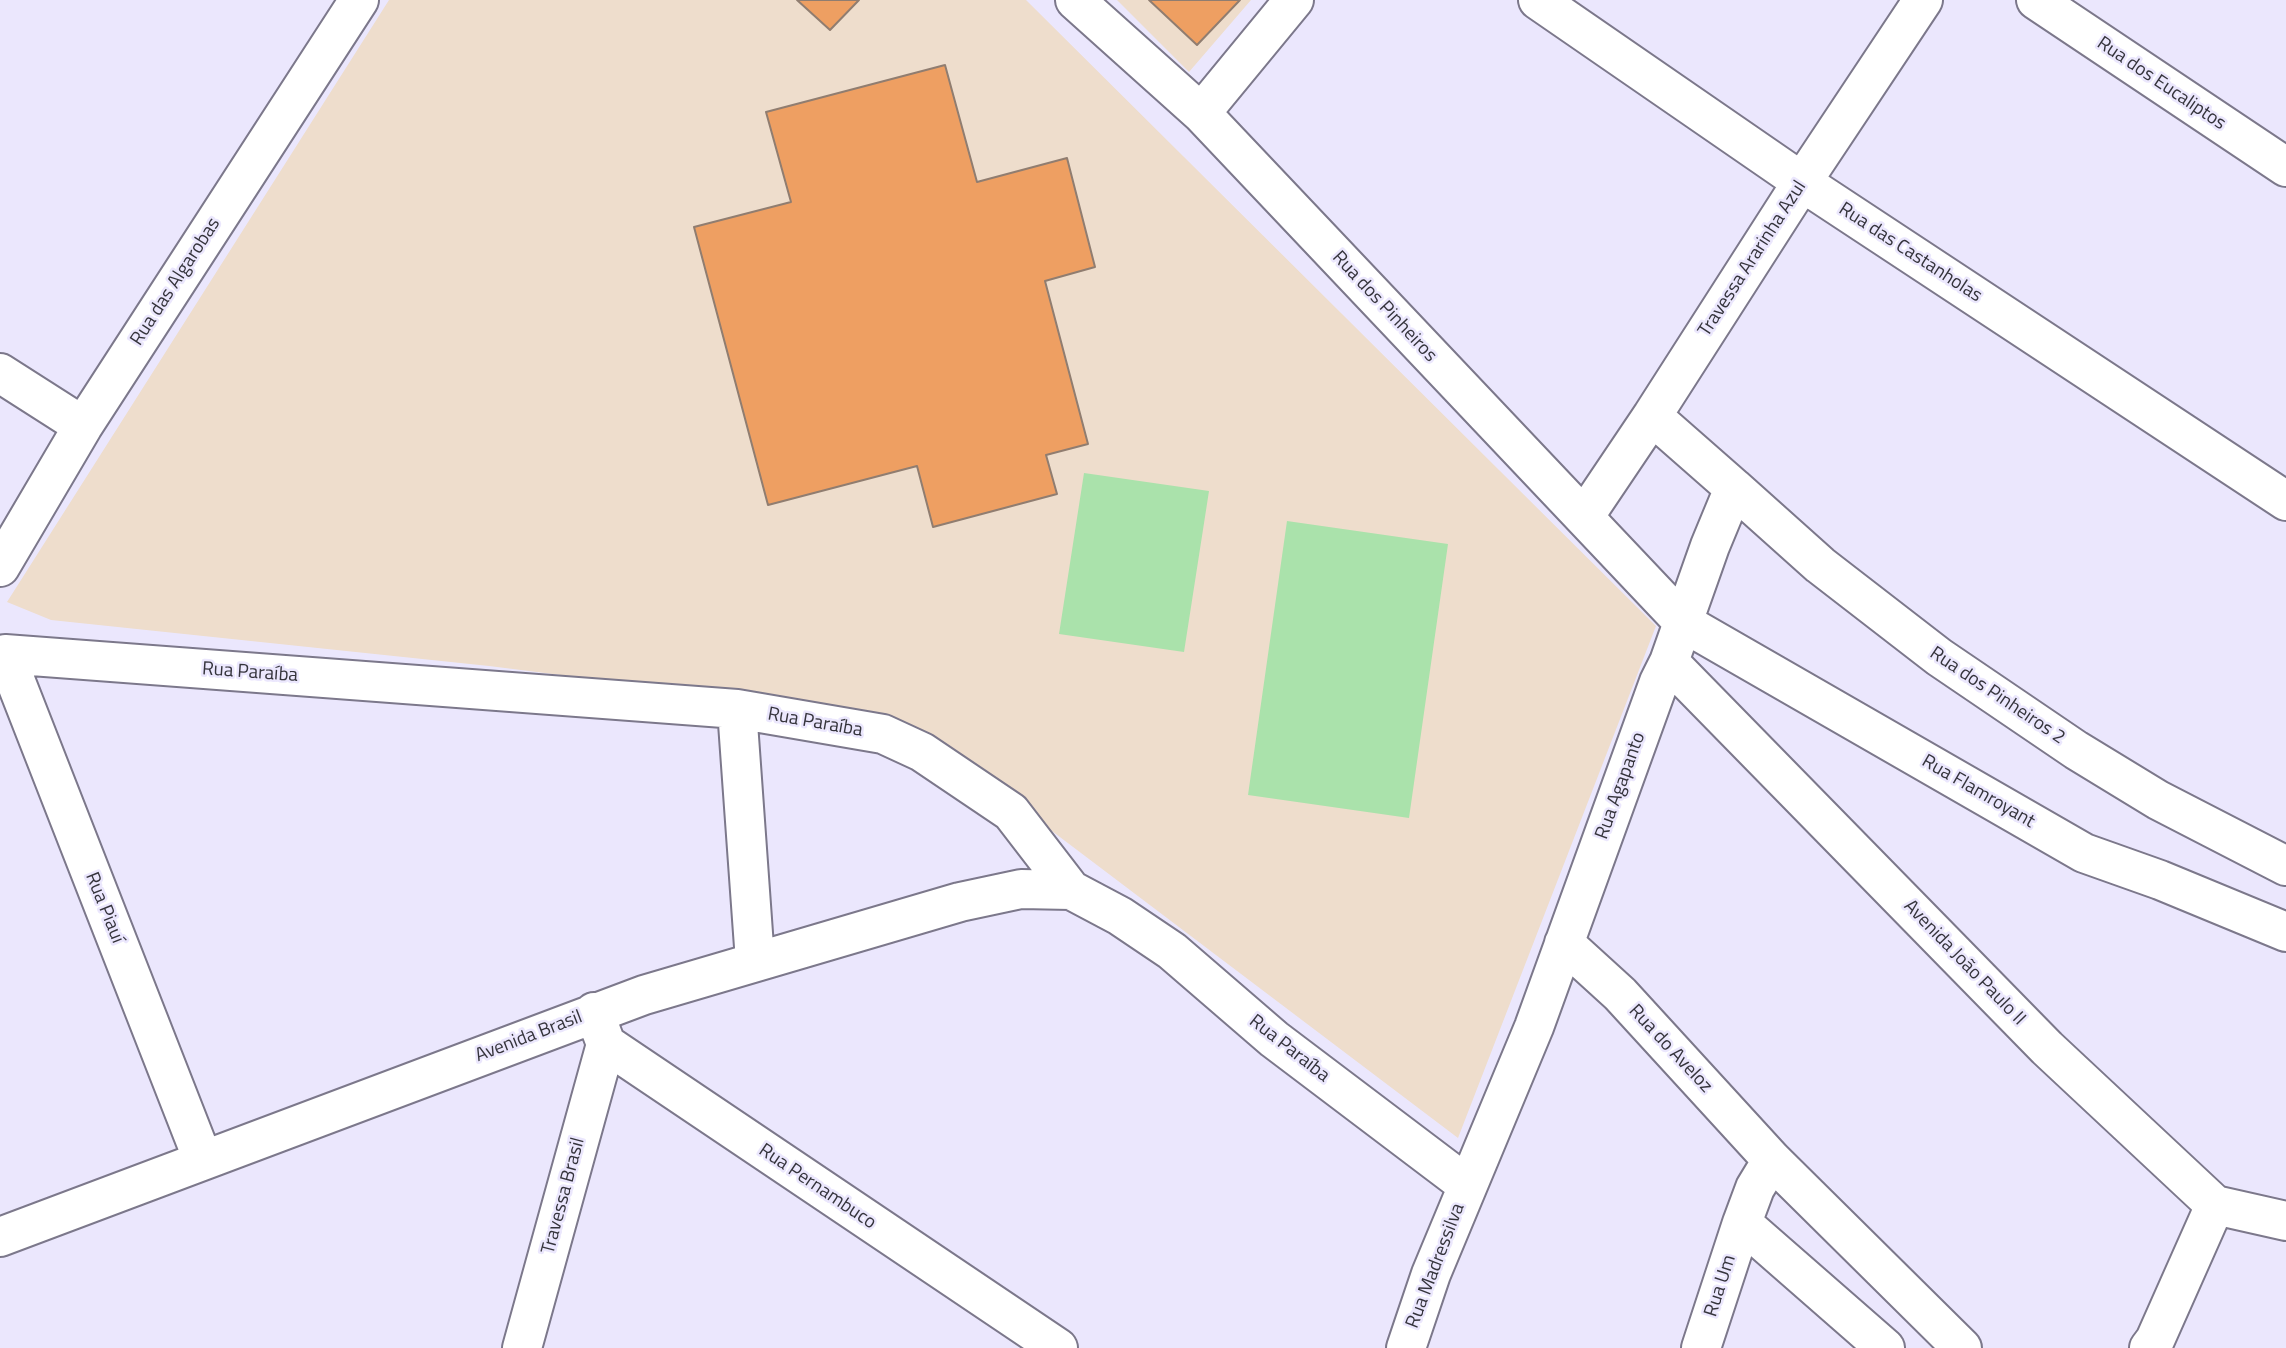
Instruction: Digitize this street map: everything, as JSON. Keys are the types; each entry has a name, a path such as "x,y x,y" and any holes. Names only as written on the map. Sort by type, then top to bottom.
{"street":[{"name":"Rua das Algarobas","path":"0,567 83,426 359,0"},
{"name":"Rua dos Pinheiros","path":"1075,0 1200,113 1684,623"},
{"path":"1200,113 1294,0"},
{"name":"Rua das Castanholas","path":"1538,0 1802,182 2286,501"},
{"name":"Travessa Ararinha Azul","path":"1584,517 1923,0"},
{"name":"Rua dos Eucaliptos","path":"2036,0 2286,167"},
{"path":"0,373 83,426"},
{"path":"1652,416 1734,488"},
{"name":"Rua Agapanto","path":"1467,1185 1534,1027 1654,695 1734,488"},
{"name":"Rua dos Pinheiros 2","path":"1734,488 1820,565 1939,657 2076,750 2158,800 2286,866"},
{"name":"Rua Flamroyant","path":"1684,623 2084,853 2160,880 2286,932"},
{"name":"Rua Paraíba","path":"3,652 737,709 883,734 922,752 1011,812 1071,890 1120,916 1171,951 1273,1039 1467,1185"},
{"name":"Rua Piauí","path":"3,652 203,1160"},
{"name":"Avenida João Paulo II","path":"1669,662 2047,1048 2216,1205"},
{"path":"737,709 755,961"},
{"name":"Avenida Brasil","path":"0,1237 203,1160 600,1028 755,961 960,902 1021,889 1071,890"},
{"name":"Rua do Aveloz","path":"1564,943 1620,994 1772,1160 1962,1348"},
{"name":"Travessa Brasil","path":"522,1348 600,1028"},
{"name":"Rua Pernambuco","path":"600,1028 1058,1348"},
{"path":"1772,1160 1755,1188 1742,1223 1885,1348"},
{"name":"Rua Madressilva","path":"1406,1348 1431,1274 1467,1185"},
{"path":"2162,1345 2216,1205 2286,1221"},
{"name":"Rua Um","path":"1701,1348 1742,1223"}],"shaded area":[{"path":"389,0 1026,0 1656,626 1458,1138 917,729 744,698 489,666 51,620 7,602"},
{"path":"1117,0 1251,0 1189,72"}],"green space":[{"path":"1084,473 1209,491 1184,652 1059,634"},
{"path":"1287,521 1448,544 1409,818 1248,795"}],"building":[{"path":"797,0 859,0 830,30"},
{"path":"1149,0 1240,0 1197,45"},
{"path":"945,65 977,182 1067,158 1095,267 1045,281 1088,444 1046,455 1057,494 933,527 917,466 768,505 694,227 791,202 766,112"}]}
